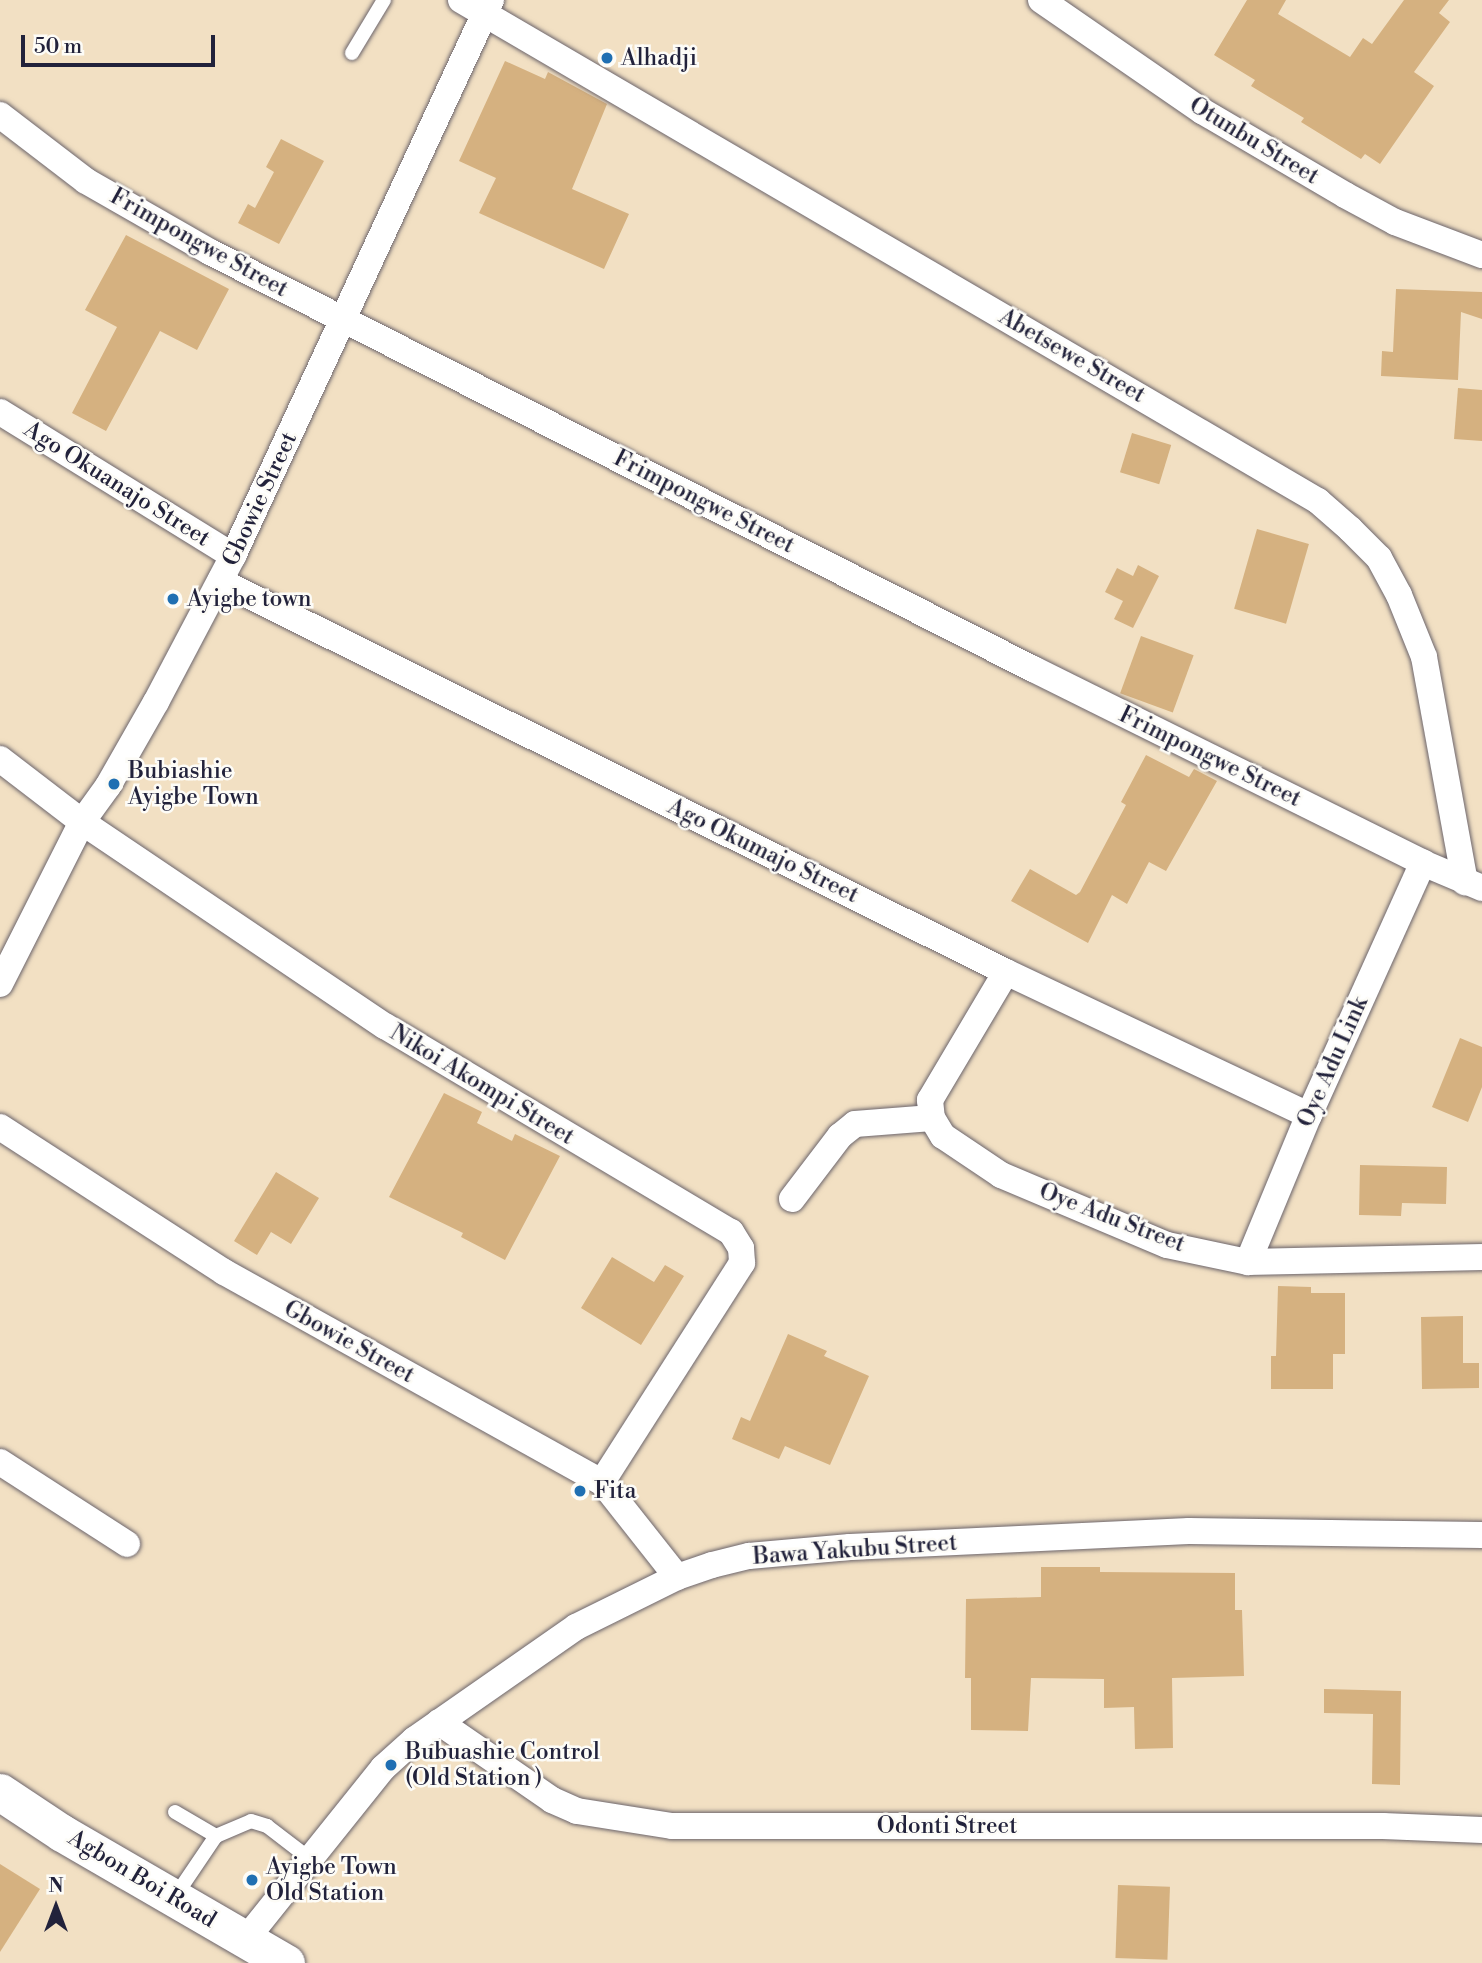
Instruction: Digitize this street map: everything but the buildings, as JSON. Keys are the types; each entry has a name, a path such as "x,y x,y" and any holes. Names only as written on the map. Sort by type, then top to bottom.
{"street":[{"name":"Abetsewe Street","path":"461,0 488,6 1318,501 1379,558 1399,594 1424,657 1474,885"},
{"name":"Otunbu Street","path":"1041,0 1202,111 1345,195 1395,222 1482,255"},
{"name":"Gbowie Street","path":"0,984 82,822 107,786 156,702 233,556 488,6"},
{"name":"Frimpongwe Street","path":"0,115 86,181 210,252 1423,863 1474,885"},
{"name":"Ago Okuanajo Street","path":"0,412 233,556"},
{"name":"Ago Okumajo Street","path":"220,581 1006,972 1309,1115"},
{"name":"Nikoi Akompi Street","path":"0,759 82,822 385,1026 730,1232 741,1248 742,1263 602,1482"},
{"name":"Oye Adu Link","path":"1248,1262 1309,1115 1423,863"},
{"path":"792,1199 840,1136 855,1124 932,1118 930,1100 1006,972"},
{"name":"Oye Adu Street","path":"932,1118 943,1136 1001,1175 1167,1245 1248,1262 1482,1258"},
{"name":"Gbowie Street","path":"0,1127 224,1272 602,1482 677,1577"},
{"path":"0,1462 127,1544"},
{"name":"Bawa Yakubu Street","path":"246,1939 383,1768 439,1722 576,1627 677,1577 749,1556 850,1547 1189,1531 1482,1535"},
{"name":"Odonti Street","path":"439,1722 552,1800 577,1811 672,1826 1383,1826 1482,1830"},
{"name":"Agbon Boi Road","path":"0,1792 174,1899 286,1963"}],"lane":[{"path":"352,53 384,0"},
{"path":"175,1812 216,1836"},
{"path":"174,1899 216,1836 251,1821 267,1826 310,1859"}],"place":[{"name":"Alhadji","path":"607,58"},
{"name":"Ayigbe town","path":"173,599"},
{"name":"Bubiashie Ayigbe Town","path":"114,784"},
{"name":"Fita","path":"580,1491"},
{"name":"Bubuashie Control (Old Station )","path":"391,1765"},
{"name":"Ayigbe Town Old Station","path":"252,1880"}]}
